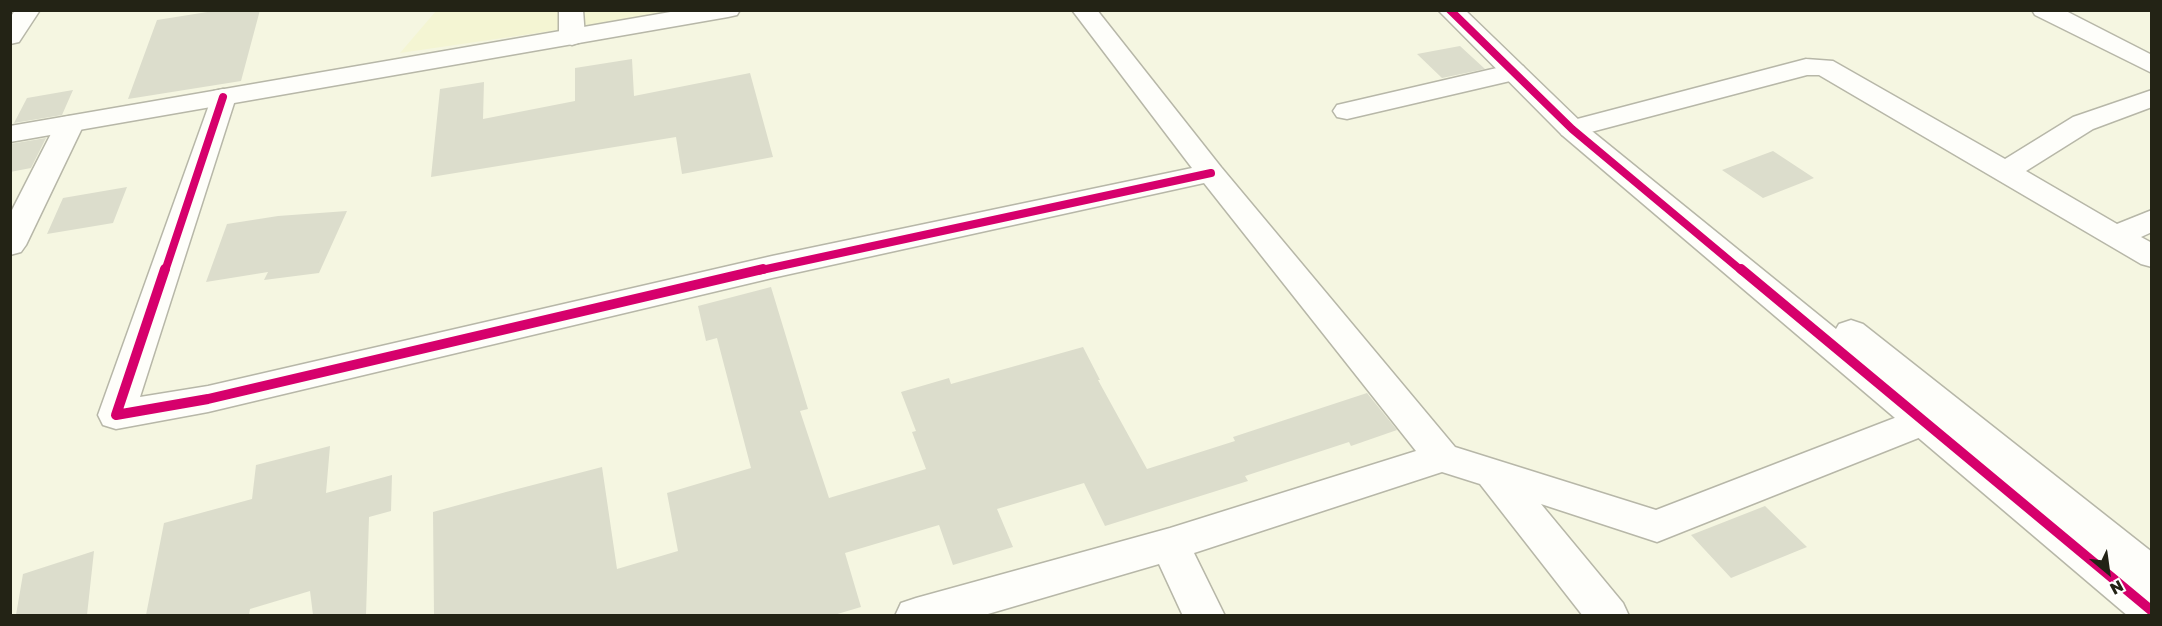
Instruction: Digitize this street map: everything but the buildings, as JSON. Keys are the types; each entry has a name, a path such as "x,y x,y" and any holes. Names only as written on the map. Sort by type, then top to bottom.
{"street":[{"path":"10,37 28,10"},
{"path":"571,10 572,37"},
{"path":"1084,10 1211,173 1442,457 1657,525 1923,421"},
{"path":"1450,10 1514,72 2151,576"},
{"path":"1473,10 1582,125 1923,421 2151,611"},
{"path":"2044,10 2151,65"},
{"path":"10,134 723,11"},
{"path":"1582,125 1806,67 1824,67 2151,256"},
{"path":"1347,111 1514,72"},
{"path":"223,97 116,415 208,399 772,267 1211,173"},
{"path":"2005,172 2084,123 2151,98"},
{"path":"10,244 70,124"},
{"path":"2116,236 2151,220"},
{"path":"916,615 1170,544 1442,457"},
{"path":"1493,473 1608,615"},
{"path":"1170,544 1204,615"}],"shaded area":[{"path":"436,11 688,11 400,53"}],"cycle path":[{"path":"1450,10 1572,129 2152,611"},
{"path":"223,97 116,415 208,399 772,267 1211,173"}]}
